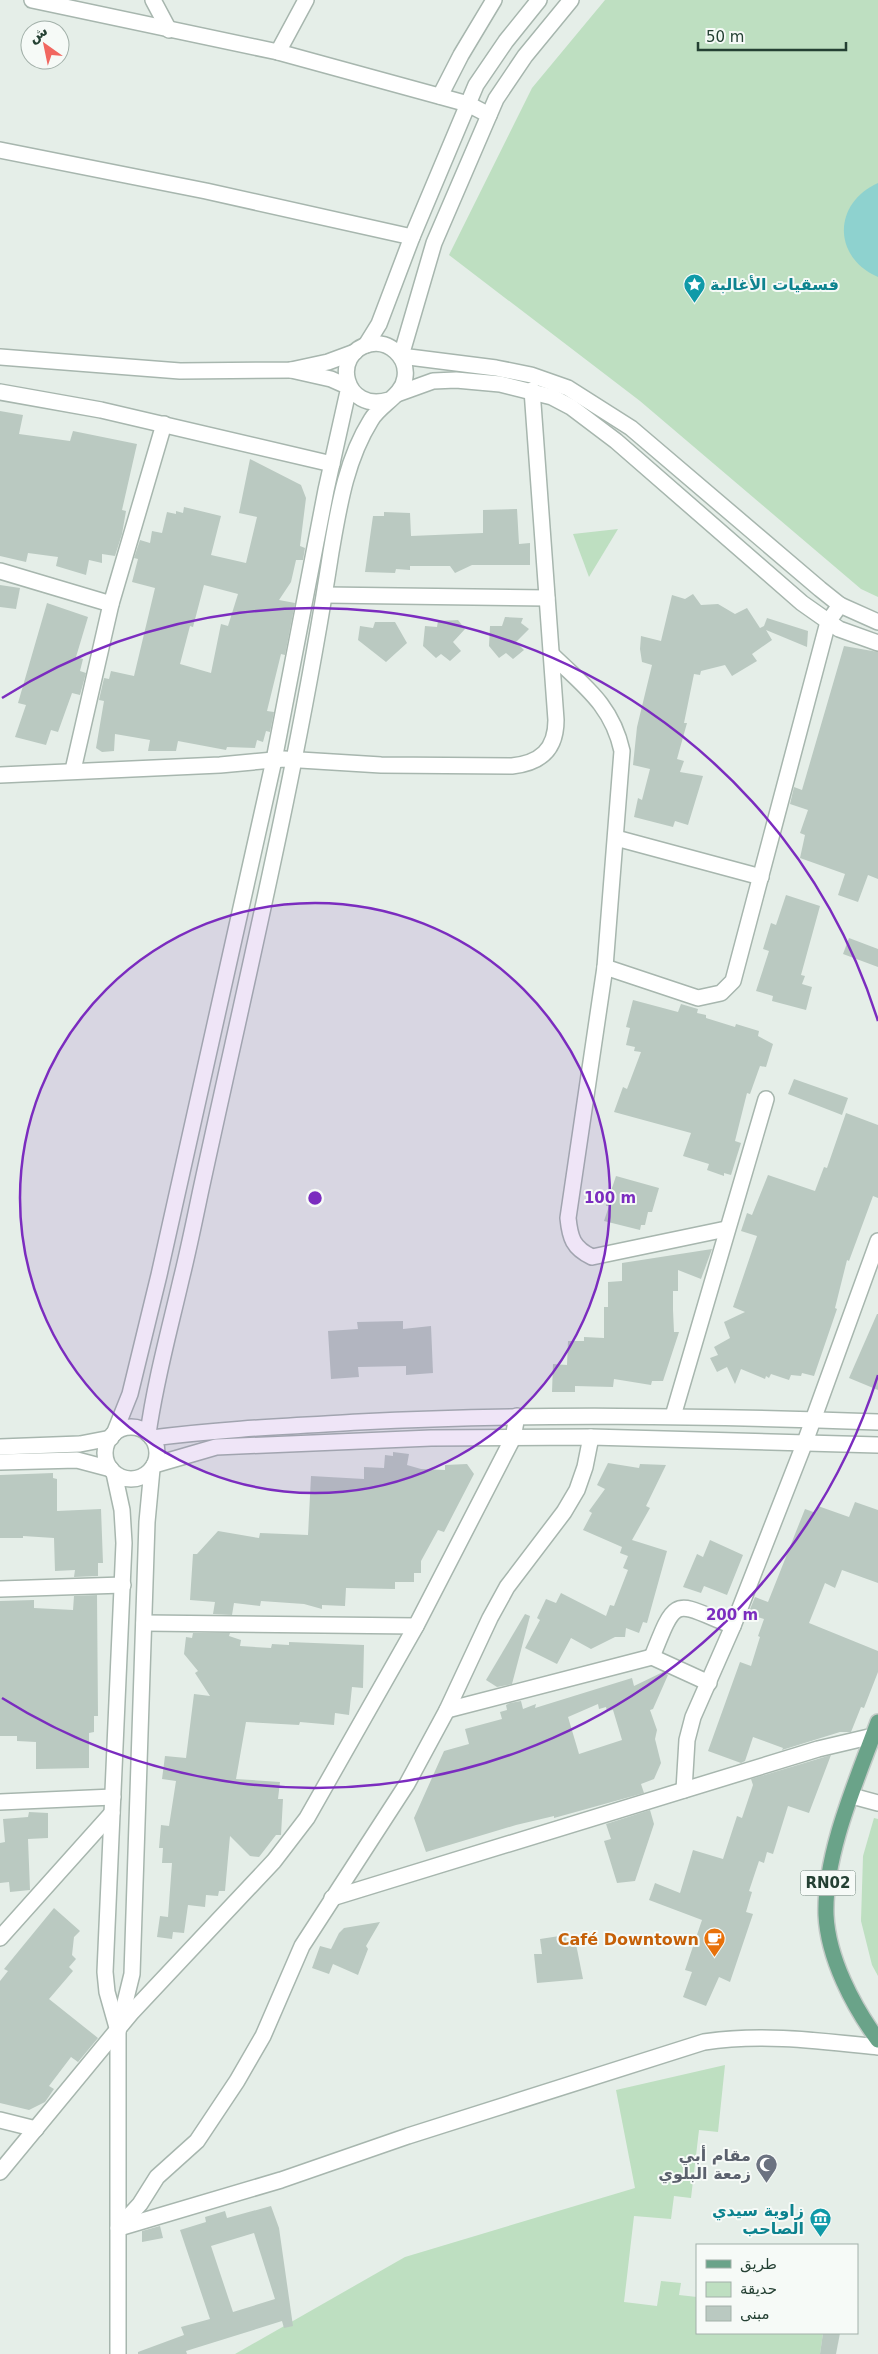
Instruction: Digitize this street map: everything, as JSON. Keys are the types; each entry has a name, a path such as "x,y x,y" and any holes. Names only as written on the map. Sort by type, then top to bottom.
{"main road":[{"name":"RN02","path":"875,1729 835,1845 828,1881 826,1916 833,1951 844,1983 860,2016 878,2040"}],"street":[{"path":"32,0 278,52 468,104 489,115"},
{"path":"154,0 168,30"},
{"path":"278,52 306,0"},
{"path":"440,96 461,55 494,0"},
{"path":"539,0 506,41 476,85 412,237 379,324 347,365 346,375 350,387 360,399 379,403 433,381 456,380 500,384 532,390 571,406 802,603 828,622 851,634 878,643"},
{"path":"118,2354 118,2031 132,1974 144,1623 153,1467 157,1453 150,1436 153,1394 182,1279 293,760 325,595 341,492 372,417 393,397 406,376 401,356 434,243 496,99 525,56 571,0"},
{"path":"0,150 206,191 412,237"},
{"path":"0,357 180,371 291,370 328,362 361,348 385,344 401,356 496,368 532,376 568,388 631,428 840,605 878,622"},
{"path":"291,370 331,379 350,387"},
{"path":"118,2031 106,1992 105,1972 124,1527 112,1471 106,1458 106,1449 130,1394 159,1275 274,760 332,464 350,387"},
{"path":"0,775 73,770 220,765 274,760 381,765 524,765 537,759 547,750 556,734 552,654 532,390"},
{"path":"0,392 91,408 332,464"},
{"path":"73,770 111,604 164,424"},
{"path":"0,571 111,604"},
{"path":"325,595 547,598"},
{"path":"605,967 698,998 721,993 733,981 828,622 840,605"},
{"path":"552,654 603,706 612,719 618,733 622,751 605,967 568,1218 569,1234 577,1249 592,1257 726,1229"},
{"path":"616,838 761,877"},
{"path":"673,1416 726,1229 766,1100"},
{"path":"684,1790 687,1740 693,1717 733,1626 805,1442 878,1241"},
{"path":"0,2172 118,2031 274,1861 307,1818 416,1626 513,1438 517,1416"},
{"path":"0,1448 80,1444 112,1436 122,1429 131,1428 139,1429 150,1436 217,1429 517,1416 673,1416 878,1422"},
{"path":"118,2228 140,2204 157,2177 196,2141 237,2081 263,2036 302,1946 407,1784 447,1710 490,1618 507,1587 564,1512 577,1490 585,1466 591,1437"},
{"path":"0,1462 77,1460 130,1479 146,1474 153,1467 216,1447 431,1438 591,1437 878,1445"},
{"path":"0,1589 122,1585"},
{"path":"652,1657 667,1618 672,1611 679,1608 690,1609 733,1626"},
{"path":"144,1623 416,1626"},
{"path":"447,1710 652,1657 709,1683"},
{"path":"332,1898 818,1749 875,1729"},
{"path":"852,1796 878,1803"},
{"path":"0,1802 113,1797"},
{"path":"0,1938 112,1813"},
{"path":"118,2228 281,2180 408,2136 704,2042 730,2038 810,2040 878,2047"},
{"path":"0,2120 36,2129"}],"green space":[{"name":"فسقيات الأغالبة","path":"605,0 878,0 878,597 861,589 640,401 449,255 532,88"},
{"path":"618,529 589,577 573,534"},
{"path":"874,1818 878,1819 878,1976 872,1965 861,1921 863,1856"},
{"path":"725,2065 718,2132 699,2130 691,2198 674,2196 671,2219 634,2216 624,2302 657,2306 661,2281 681,2283 679,2295 696,2297 696,2334 823,2334 820,2354 235,2354 405,2257 635,2188 616,2090"}],"water":[{"path":"878,183 878,277 863,268 852,257 846,244 844,230 846,216 853,203 863,192"}],"building":[{"path":"0,411 23,415 19,434 70,441 73,431 137,444 122,510 126,511 122,534 115,556 102,554 102,563 89,560 86,575 56,566 58,557 28,553 26,562 0,556"},
{"path":"250,459 301,485 306,498 300,546 305,548 303,560 296,560 291,582 279,600 295,603 285,655 281,654 267,711 274,712 270,732 266,731 263,742 257,740 255,748 227,747 226,750 178,741 176,751 148,751 150,740 115,734 114,751 102,752 96,748 104,701 99,700 104,678 109,679 111,671 134,676 155,588 132,582 138,559 134,558 140,540 150,543 152,531 162,533 167,512 176,514 176,511 183,513 184,507 221,516 211,555 246,563 257,517 239,513","holes":["204,585 238,594 228,626 221,624 211,673 180,664 190,626 193,627"]},
{"path":"517,509 519,544 530,543 530,565 472,565 455,573 450,566 410,566 410,570 396,569 395,573 365,572 373,516 384,516 384,512 410,513 411,536 483,533 483,510"},
{"path":"0,585 20,588 16,609 0,607"},
{"path":"693,594 701,605 718,604 735,614 747,608 760,628 764,626 767,618 808,631 807,647 766,630 772,640 752,654 757,661 732,676 725,665 701,671 700,675 694,674 684,723 687,723 677,759 684,761 680,772 703,776 688,825 675,821 673,827 634,817 638,798 642,800 650,769 633,765 637,727 652,665 642,662 641,636 661,641 672,595 685,599"},
{"path":"47,603 88,617 76,657 83,659 80,671 86,673 80,695 72,693 58,732 51,730 46,745 15,737 26,705 18,703"},
{"path":"505,617 523,618 521,623 529,629 516,642 524,650 513,659 506,653 499,658 489,646 490,626 502,626"},
{"path":"458,620 465,629 453,642 461,651 450,661 441,654 436,658 423,646 425,626 437,627 438,621"},
{"path":"375,622 395,622 407,643 386,662 358,640 360,626 373,628"},
{"path":"844,646 878,652 878,879 868,875 858,902 838,895 845,874 800,858 805,835 800,833 808,810 790,804 794,787 802,790"},
{"path":"786,895 820,906 801,975 805,976 802,984 812,987 806,1010 772,1001 773,996 756,991 769,951 763,949 771,923 776,925"},
{"path":"849,938 878,949 878,967 843,954"},
{"path":"633,1000 678,1012 681,1004 698,1009 697,1013 706,1015 706,1018 735,1027 736,1024 759,1031 758,1036 773,1044 766,1067 760,1066 750,1094 747,1093 735,1141 741,1143 731,1175 724,1173 724,1176 707,1170 709,1164 683,1156 691,1133 614,1112 623,1087 627,1089 641,1052 634,1051 635,1047 626,1045 630,1028 626,1027"},
{"path":"794,1079 848,1098 842,1115 788,1094"},
{"path":"846,1113 878,1125 878,1198 873,1196 849,1261 847,1260 835,1308 837,1309 814,1376 802,1373 801,1376 791,1375 789,1380 771,1374 769,1378 766,1376 765,1379 741,1369 735,1384 727,1367 717,1372 710,1358 718,1355 714,1347 730,1338 724,1322 745,1312 733,1307 757,1236 741,1231 747,1213 752,1215 768,1175 815,1191 824,1167 827,1168"},
{"path":"616,1176 659,1188 652,1212 648,1212 645,1225 641,1225 640,1230 604,1221 609,1206 606,1206"},
{"path":"712,1249 701,1279 678,1270 678,1291 673,1291 673,1310 674,1332 679,1332 663,1381 652,1381 651,1385 614,1379 613,1387 575,1386 575,1392 552,1392 553,1364 567,1365 568,1341 584,1341 584,1337 604,1338 604,1307 608,1307 608,1282 622,1281 622,1263"},
{"path":"878,1314 878,1390 849,1378"},
{"path":"403,1321 403,1329 431,1326 433,1373 406,1375 406,1366 358,1367 359,1377 331,1379 328,1331 358,1329 357,1322"},
{"path":"393,1452 409,1454 407,1465 421,1469 445,1470 445,1465 467,1464 474,1474 444,1532 438,1530 421,1561 421,1573 414,1573 414,1582 395,1582 395,1589 346,1588 345,1606 322,1605 322,1609 304,1604 261,1601 260,1606 234,1603 232,1615 213,1614 215,1602 190,1600 193,1554 197,1554 218,1531 259,1538 260,1533 308,1535 311,1476 364,1479 364,1467 384,1468 385,1455 393,1456"},
{"path":"608,1463 639,1468 640,1464 666,1465 646,1506 650,1508 632,1540 667,1551 647,1623 643,1622 639,1633 626,1628 625,1637 615,1637 591,1649 571,1638 557,1664 525,1648 540,1620 537,1618 546,1599 556,1603 561,1593 606,1616 610,1605 614,1606 628,1570 623,1568 628,1556 620,1553 622,1547 583,1530 592,1513 589,1511 605,1489 597,1485"},
{"path":"53,1473 53,1478 57,1479 57,1511 101,1509 103,1563 98,1563 98,1576 74,1577 75,1570 55,1571 54,1538 23,1536 23,1538 0,1538 0,1475"},
{"path":"855,1502 878,1510 878,1583 842,1570 835,1588 825,1583 809,1623 878,1651 878,1672 864,1708 861,1707 851,1732 840,1732 782,1750 783,1748 753,1737 745,1761 741,1763 708,1751 740,1662 751,1666 760,1637 758,1636 764,1619 748,1614 755,1597 768,1602 805,1509 816,1513 818,1506 849,1517"},
{"path":"710,1540 743,1555 727,1595 704,1586 701,1593 683,1587 697,1554 703,1557"},
{"path":"97,1595 98,1716 94,1716 94,1732 89,1733 89,1768 36,1769 36,1742 17,1741 17,1736 0,1736 0,1601 34,1600 34,1608 73,1610 74,1596"},
{"path":"525,1614 530,1616 512,1684 497,1687 486,1680"},
{"path":"193,1633 230,1633 229,1636 241,1640 240,1646 271,1648 272,1644 289,1645 289,1642 364,1645 363,1688 352,1687 349,1715 335,1713 334,1725 300,1722 299,1725 246,1722 236,1779 280,1782 278,1799 283,1799 281,1835 276,1835 259,1857 250,1856 230,1836 225,1891 219,1891 218,1896 206,1895 205,1907 188,1905 184,1933 173,1932 172,1939 157,1937 160,1916 168,1917 172,1863 162,1863 163,1848 159,1848 161,1825 169,1826 176,1781 162,1779 165,1756 186,1758 194,1694 210,1696 195,1673 198,1671 184,1654 186,1637 192,1638"},
{"path":"663,1672 668,1675 653,1709 650,1710 657,1730 655,1739 661,1763 654,1779 641,1784 644,1793 554,1818 554,1816 516,1825 426,1852 414,1818 444,1751 469,1744 465,1729 502,1719 500,1712 507,1710 506,1705 510,1703 521,1701 523,1709 536,1704 535,1708 632,1678 634,1686","holes":["598,1704 599,1709 606,1707 607,1711 613,1710 622,1740 579,1754 568,1717"]},
{"path":"831,1755 809,1813 788,1806 773,1854 767,1852 764,1863 759,1861 749,1891 752,1892 746,1912 753,1914 730,1982 719,1977 706,2006 683,1997 692,1972 685,1970 702,1920 649,1900 655,1883 680,1893 693,1850 723,1859 737,1816 742,1818 753,1785 751,1779"},
{"path":"650,1810 654,1824 635,1881 617,1883 604,1841 611,1839 606,1824"},
{"path":"29,1812 48,1813 48,1838 28,1839 30,1890 10,1892 9,1882 0,1883 0,1843 5,1842 3,1819 28,1817"},
{"path":"54,1908 80,1931 74,1937 72,1955 76,1959 69,1967 73,1971 49,1999 98,2038 78,2062 71,2057 49,2086 54,2089 45,2102 29,2110 0,2103 0,1981 8,1971 4,1969"},
{"path":"380,1922 366,1946 368,1949 358,1975 333,1964 329,1974 312,1968 320,1946 331,1949 339,1933 344,1928"},
{"path":"566,1935 567,1946 576,1944 583,1979 537,1983 534,1954 542,1954 540,1939"},
{"path":"271,2206 279,2228 293,2326 284,2328 282,2321 186,2351 187,2354 138,2354 138,2352 184,2335 181,2327 210,2319 180,2230 206,2222 205,2217 225,2211 227,2218","holes":["254,2233 275,2299 233,2312 211,2246"]},
{"path":"160,2226 163,2238 142,2242 142,2231"},
{"path":"823,2334 840,2334 836,2354 820,2354"}],"place":[{"name":"فسقيات الأغالبة","path":"694,303"},
{"name":"Café Downtown","path":"715,1958"},
{"name":"مقام أبي زمعة البلوي","path":"767,2183"},
{"name":"زاوية سيدي الصاحب","path":"820,2238"}]}
